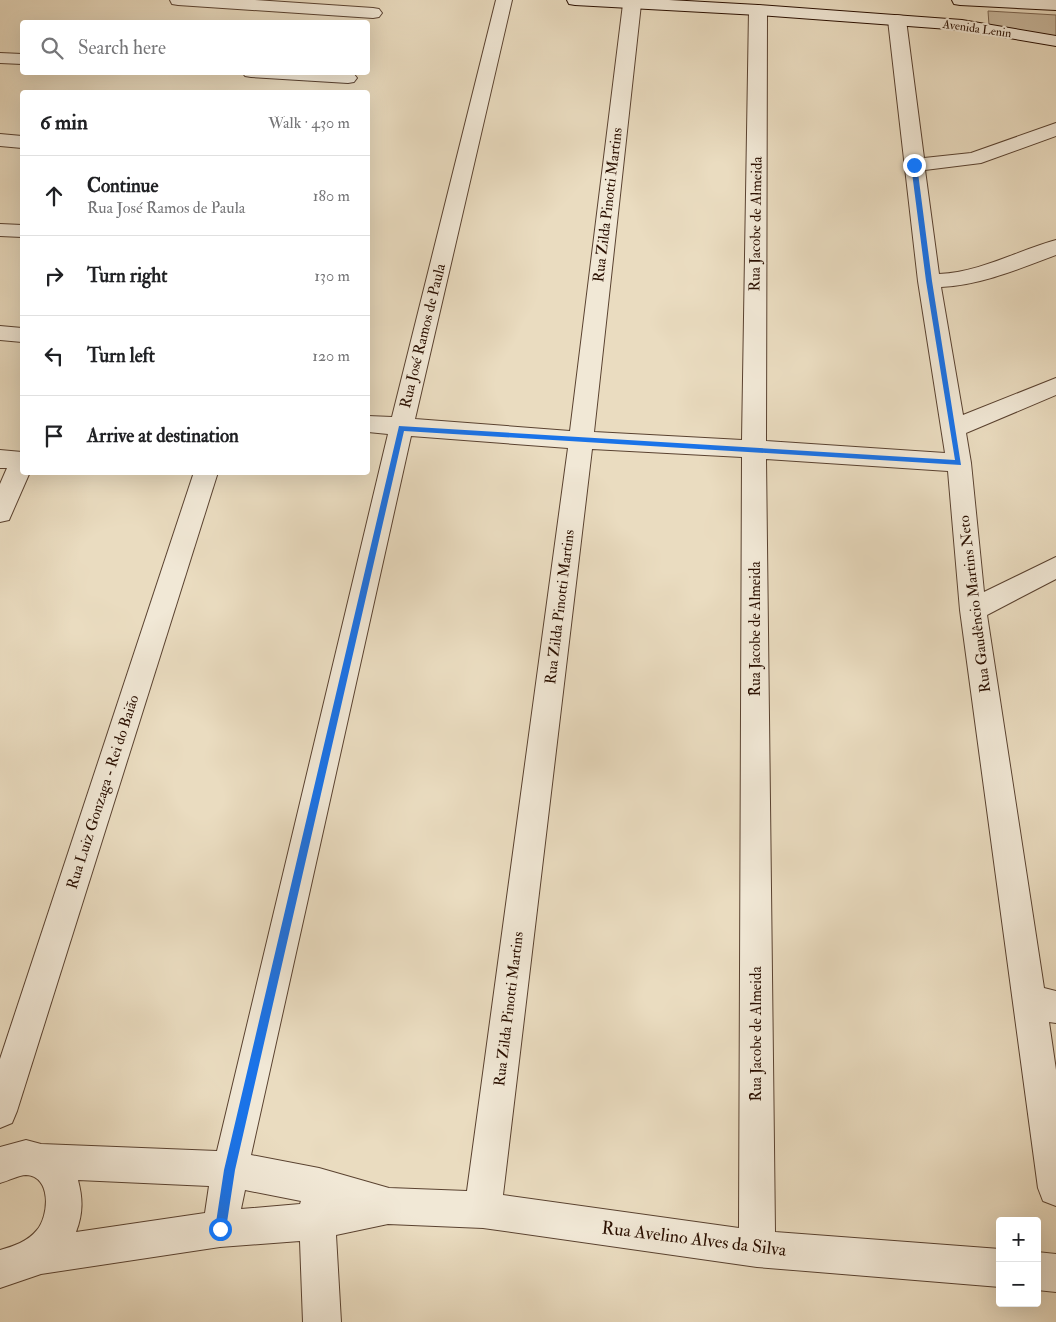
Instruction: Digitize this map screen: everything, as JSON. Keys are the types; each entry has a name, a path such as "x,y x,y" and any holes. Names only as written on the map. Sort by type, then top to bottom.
{"street":[{"path":"178,0 374,13"},
{"name":"Rua José Ramos de Paula","path":"220,1229 230,1170 401,428 504,0"},
{"name":"Avenida Lenin","path":"575,0 758,10 899,12 1056,41"},
{"path":"960,0 1056,5"},
{"name":"Rua Zilda Pinotti Martins","path":"483,1210 581,440 632,4"},
{"name":"Rua Jacobe de Almeida","path":"757,1249 754,449 758,10"},
{"name":"Rua Gaudêncio Martins Neto","path":"899,12 914,165 929,281 959,463 973,610 1043,1004 1056,1188"},
{"path":"0,58 20,59"},
{"path":"283,75 347,81"},
{"path":"914,165 974,159 1056,129"},
{"path":"0,140 20,142"},
{"path":"0,230 20,231"},
{"path":"929,281 949,281 999,270 1056,247"},
{"path":"0,333 20,335"},
{"path":"953,429 1056,386"},
{"path":"370,424 581,440 754,449 959,463"},
{"path":"0,459 20,462"},
{"path":"0,513 20,467"},
{"name":"Rua Luiz Gonzaga - Rei do Baião","path":"0,1110 205,475"},
{"path":"973,610 1056,567"},
{"name":"Rua Avelino Alves da Silva","path":"0,1165 8,1161 26,1158 42,1161 230,1170 319,1186 389,1206 483,1210 757,1249 996,1268"},
{"path":"0,1269 19,1266 37,1256 52,1241 62,1222 66,1203 64,1185 55,1171 42,1161"},
{"path":"319,1186 317,1222 322,1322"},
{"name":"Rua Avelino Alves da Silva","path":"37,1256 220,1229 317,1222 389,1206"},
{"path":"1041,1271 1056,1273"}],"shaded area":[{"path":"988,11 1056,15 1056,38 989,25"}],"route":[{"path":"220,1229 230,1170 401,428 959,463 929,281 914,165"}]}
